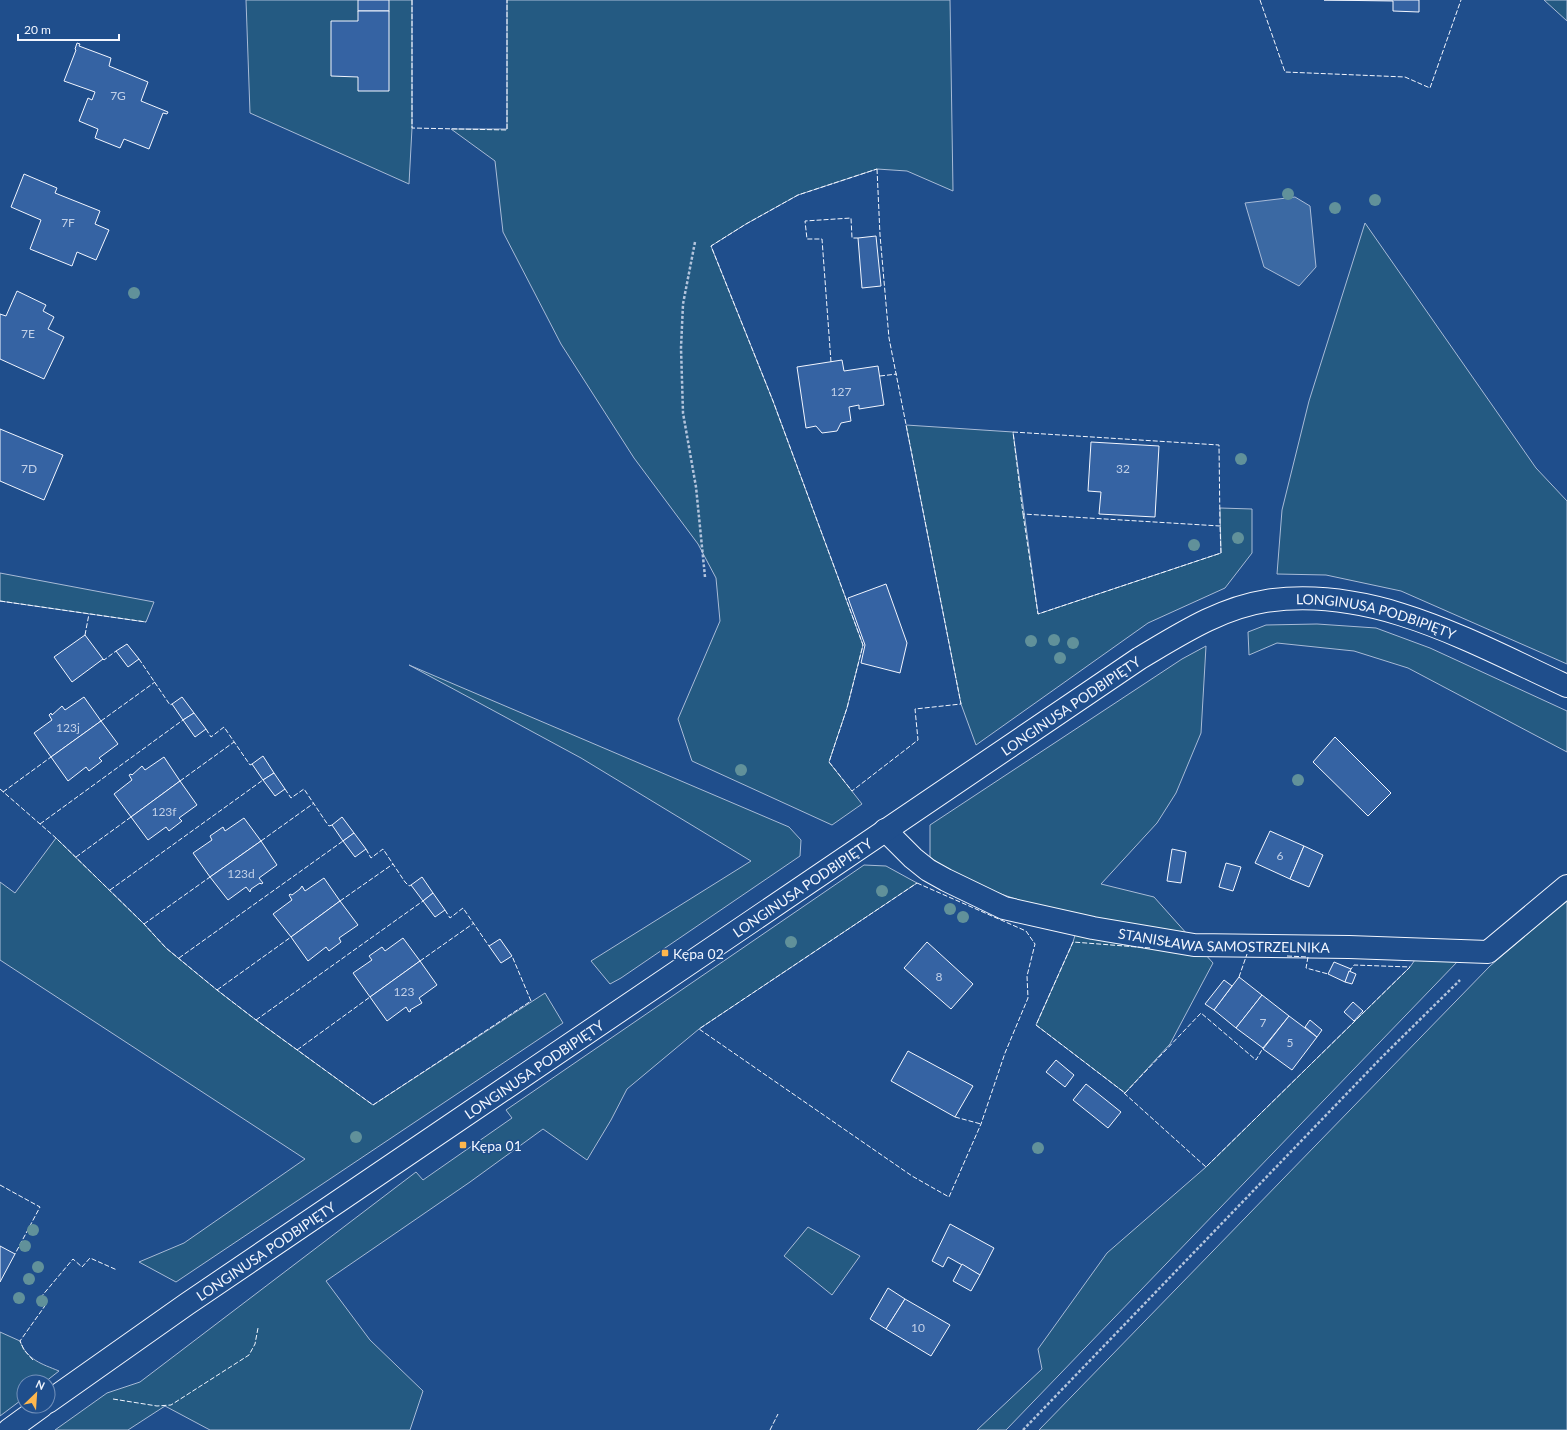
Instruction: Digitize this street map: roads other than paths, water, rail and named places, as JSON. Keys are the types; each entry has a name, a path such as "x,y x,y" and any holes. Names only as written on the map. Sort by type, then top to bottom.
{"street":[{"name":"LONGINUSA PODBIPIĘTY","path":"56,1396 187,1304 1140,658 1212,618 1266,601 1311,598 1354,603 1393,611 1422,621 1450,632 1567,686"},
{"name":"STANISŁAWA SAMOSTRZELNIKA","path":"885,830 913,858 928,870 1004,908 1093,928 1194,945 1343,946 1488,952 1567,886"},
{"path":"9,1430 31,1414"}],"place":[{"name":"Kępa 02","path":"665,953"},
{"name":"Kępa 01","path":"463,1145"}]}
